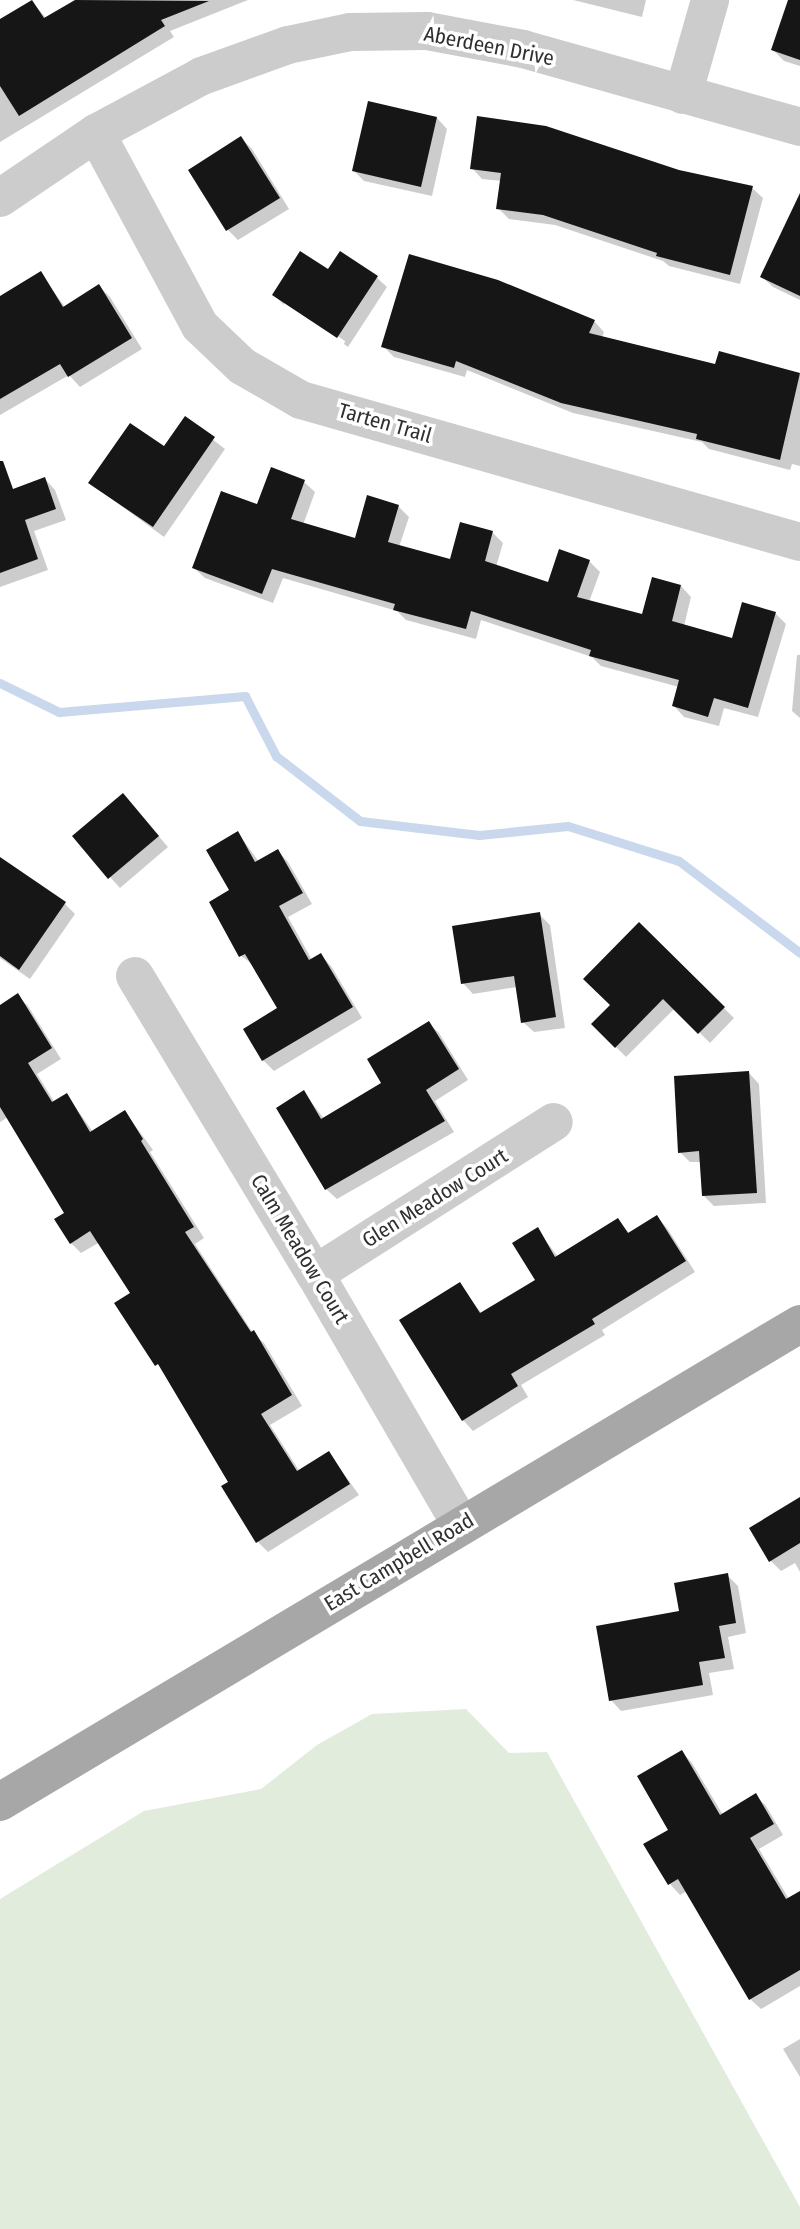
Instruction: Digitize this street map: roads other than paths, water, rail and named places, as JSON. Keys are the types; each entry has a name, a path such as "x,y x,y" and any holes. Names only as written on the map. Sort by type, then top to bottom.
{"main road":[{"name":"East Campbell Road","path":"0,1802 800,1324"}],"street":[{"path":"683,95 710,0"},
{"name":"Aberdeen Drive","path":"0,198 96,133 202,76 288,44 350,32 427,31 500,45 800,127"},
{"name":"Tarten Trail","path":"96,133 200,326 242,366 301,400 800,542"},
{"name":"Calm Meadow Court","path":"135,976 315,1274 460,1525"},
{"name":"Glen Meadow Court","path":"315,1274 555,1122"}],"waterway":[{"path":"0,683 59,712 245,696 276,756 360,821 479,835 568,826 679,861 800,953"}]}
